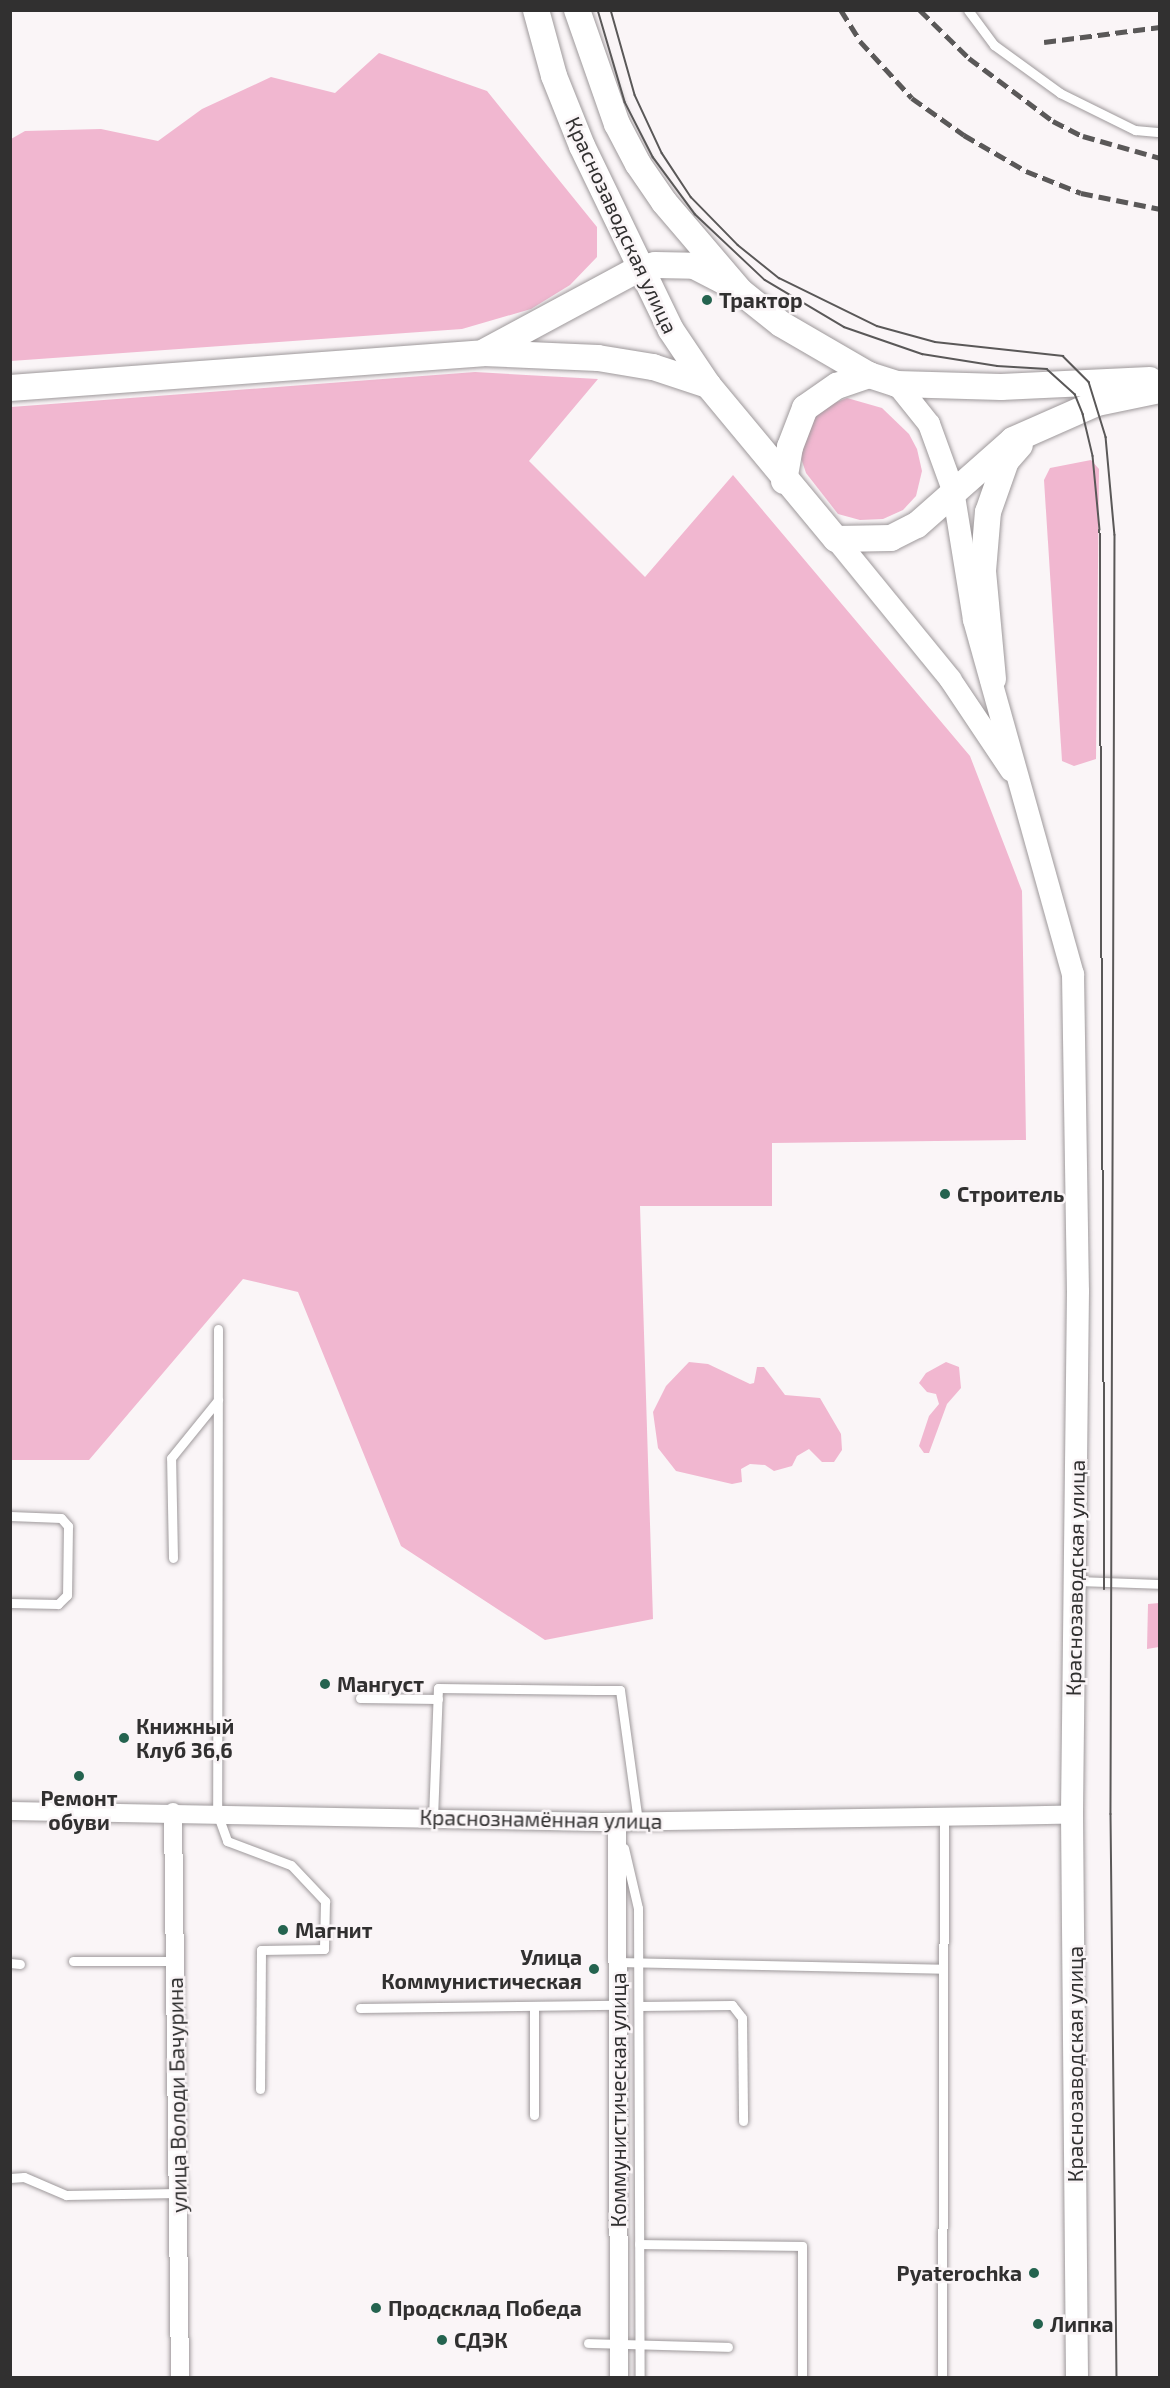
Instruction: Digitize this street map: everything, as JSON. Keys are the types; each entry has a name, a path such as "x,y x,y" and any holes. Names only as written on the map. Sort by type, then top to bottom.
{"main road":[{"name":"Краснозаводская улица","path":"536,10 554,76 638,269 670,330 708,385 784,481"},
{"name":"Краснозаводская улица","path":"577,10 616,124 638,164 664,202 741,292 781,324 870,375"},
{"path":"483,353 638,269 656,265 694,266 741,292"},
{"path":"10,388 483,353 598,358 653,367 708,385"},
{"path":"1160,379 1001,387 897,384 870,375 837,386 806,408 790,447 784,481 836,539 891,538 917,525 952,490 1013,440 1097,403 1160,390"},
{"path":"993,679 983,570 988,512 1006,462 1031,432"}],"street":[{"path":"897,384 929,424 952,490"},
{"name":"Краснозаводская улица","path":"952,490 974,620 993,679 1073,974 1078,1291 1072,1815 1077,2378"},
{"path":"836,539 950,680 1022,786"},
{"name":"Краснознамённая улица","path":"10,1811 173,1812 617,1822 1072,1815"},
{"name":"улица Володи Бачурина","path":"173,1812 180,2378"},
{"name":"Коммунистическая улица","path":"617,1822 619,2378"}],"lane":[{"path":"968,10 994,45 1060,93 1135,130 1160,132"},
{"path":"218,1329 217,1813 227,1841 291,1865 325,1901 324,1949 261,1950 260,2089"},
{"path":"173,1558 171,1458 218,1400"},
{"path":"10,1516 61,1518 68,1526 67,1595 57,1604 10,1603"},
{"path":"1075,1581 1160,1584"},
{"path":"433,1818 438,1688 620,1690 638,1822"},
{"path":"360,1698 438,1699"},
{"path":"942,2378 944,1816"},
{"path":"617,1822 638,1908 640,2378"},
{"path":"73,1961 175,1961"},
{"path":"618,1962 943,1969"},
{"path":"360,2008 618,2005"},
{"path":"639,2006 732,2005 742,2018 743,2121"},
{"path":"534,2006 534,2115"},
{"path":"10,2178 24,2177 66,2195 178,2193"},
{"path":"639,2244 802,2246 802,2378"},
{"path":"588,2343 728,2347"}],"shaded area":[{"path":"379,53 487,91 597,227 597,257 570,285 531,309 462,329 11,361 11,139 25,131 101,129 158,141 202,109 271,77 335,93"},
{"path":"475,372 598,379 529,461 645,577 733,475 970,756 1022,891 1026,1140 772,1143 772,1206 640,1206 653,1619 545,1640 401,1546 298,1292 243,1279 89,1460 11,1460 11,407"},
{"path":"847,398 882,408 909,434 917,449 922,471 916,496 903,510 883,519 860,520 838,514 806,473 799,452 811,419 827,406"},
{"path":"1091,460 1099,469 1096,759 1074,766 1062,761 1044,480 1050,468"},
{"path":"689,1362 708,1364 750,1384 754,1383 757,1367 764,1367 785,1395 820,1398 841,1434 842,1450 834,1462 822,1462 809,1449 797,1456 792,1466 774,1471 765,1465 750,1464 741,1469 742,1482 732,1484 676,1471 658,1448 653,1412 666,1386"},
{"path":"946,1362 959,1367 961,1388 947,1404 929,1453 924,1453 919,1446 929,1416 939,1404 936,1394 927,1392 919,1383 926,1373"},
{"path":"1159,1603 1159,1647 1147,1649 1148,1604"}],"tram line":[{"path":"598,10 625,102 653,157 695,214 765,280 844,327 922,354 997,366 1047,369 1075,394 1083,414 1093,456 1100,530 1105,1589"},
{"path":"611,10 635,95 662,153 691,197 738,245 779,278 877,326 935,342 1063,356 1089,382 1106,437 1115,535 1111,1814 1117,2378"}],"railway":[{"path":"841,10 860,41 912,98 964,135 1026,171 1081,193 1160,209"},
{"path":"920,10 969,58 1053,121 1083,136 1160,158"},
{"path":"1044,42 1160,27"}],"place":[{"name":"Трактор","path":"707,300"},
{"name":"Строитель","path":"945,1194"},
{"name":"Мангуст","path":"325,1684"},
{"name":"Книжный Клуб 36,6","path":"124,1738"},
{"name":"Ремонт обуви","path":"79,1776"},
{"name":"Магнит","path":"283,1930"},
{"name":"Улица Коммунистическая","path":"594,1969"},
{"name":"Pyaterochka","path":"1034,2273"},
{"name":"Продсклад Победа","path":"376,2308"},
{"name":"Липка","path":"1038,2324"},
{"name":"СДЭК","path":"442,2340"}]}
